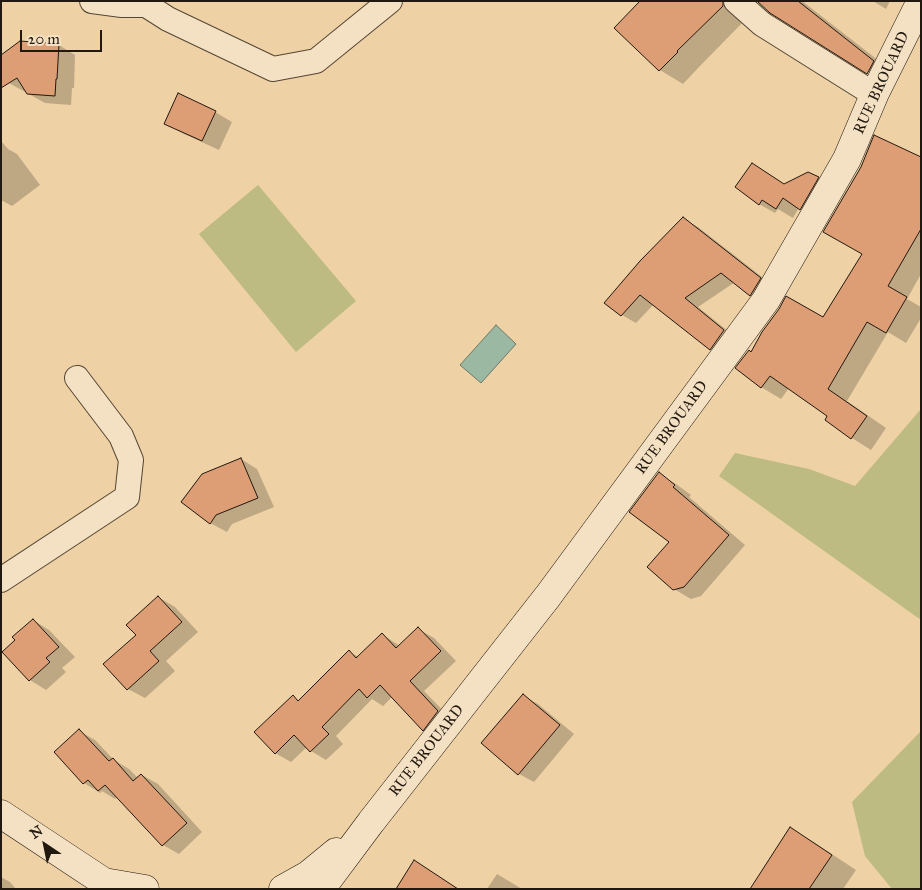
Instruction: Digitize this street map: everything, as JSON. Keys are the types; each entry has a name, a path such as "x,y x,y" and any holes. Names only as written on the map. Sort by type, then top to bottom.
{"street":[{"path":"92,1 122,5 147,3 168,19 274,69 316,61 390,1"},
{"path":"736,1 762,24 875,93"},
{"name":"RUE BROUARD","path":"321,889 371,822 548,596 766,300 847,159 875,93 921,1"},
{"path":"1,580 127,497 131,460 121,436 78,378"},
{"path":"1,814 107,886 144,889"},
{"name":"RUE BROUARD","path":"283,889 308,876 371,822"}],"shaded area":[{"path":"258,185 356,301 296,352 199,234"},
{"path":"496,325 516,344 481,383 460,365"},
{"path":"921,409 921,620 719,476 735,453 809,469 855,486"},
{"path":"921,731 921,889 892,889 865,856 852,802"}],"building":[{"path":"640,1 723,1 723,6 659,71 614,28"},
{"path":"757,1 798,1 874,61 867,74 770,13"},
{"path":"20,41 59,44 55,96 27,94 17,78 1,88 1,55"},
{"path":"178,93 216,111 202,141 164,124"},
{"path":"874,135 921,157 921,229 888,286 907,297 886,333 867,322 828,389 867,416 851,439 825,420 827,416 770,376 761,388 735,368 749,350 751,352 786,296 823,317 862,254 823,232 861,167"},
{"path":"752,163 784,184 808,172 819,177 800,210 783,198 776,209 762,200 759,205 735,187"},
{"path":"683,217 761,278 750,296 721,273 685,298 724,330 710,350 640,295 621,316 604,303 640,261"},
{"path":"241,458 258,498 216,515 210,524 181,502 202,474"},
{"path":"659,472 675,485 673,487 729,535 684,587 673,590 647,567 669,542 629,512"},
{"path":"158,596 182,622 150,651 159,661 127,690 103,664 136,635 126,625"},
{"path":"33,619 59,647 46,658 50,662 29,681 2,652 15,640 12,637"},
{"path":"418,627 441,651 410,681 438,711 423,731 380,685 367,698 359,689 322,727 329,734 310,752 294,735 275,754 254,732 293,695 298,701 349,650 356,658 382,633 396,648"},
{"path":"523,694 560,725 518,775 481,743"},
{"path":"79,729 109,761 113,758 133,781 141,774 187,823 162,846 105,785 98,791 88,780 83,784 54,752"},
{"path":"790,827 832,855 809,889 750,889"},
{"path":"414,860 458,889 396,889"}]}
